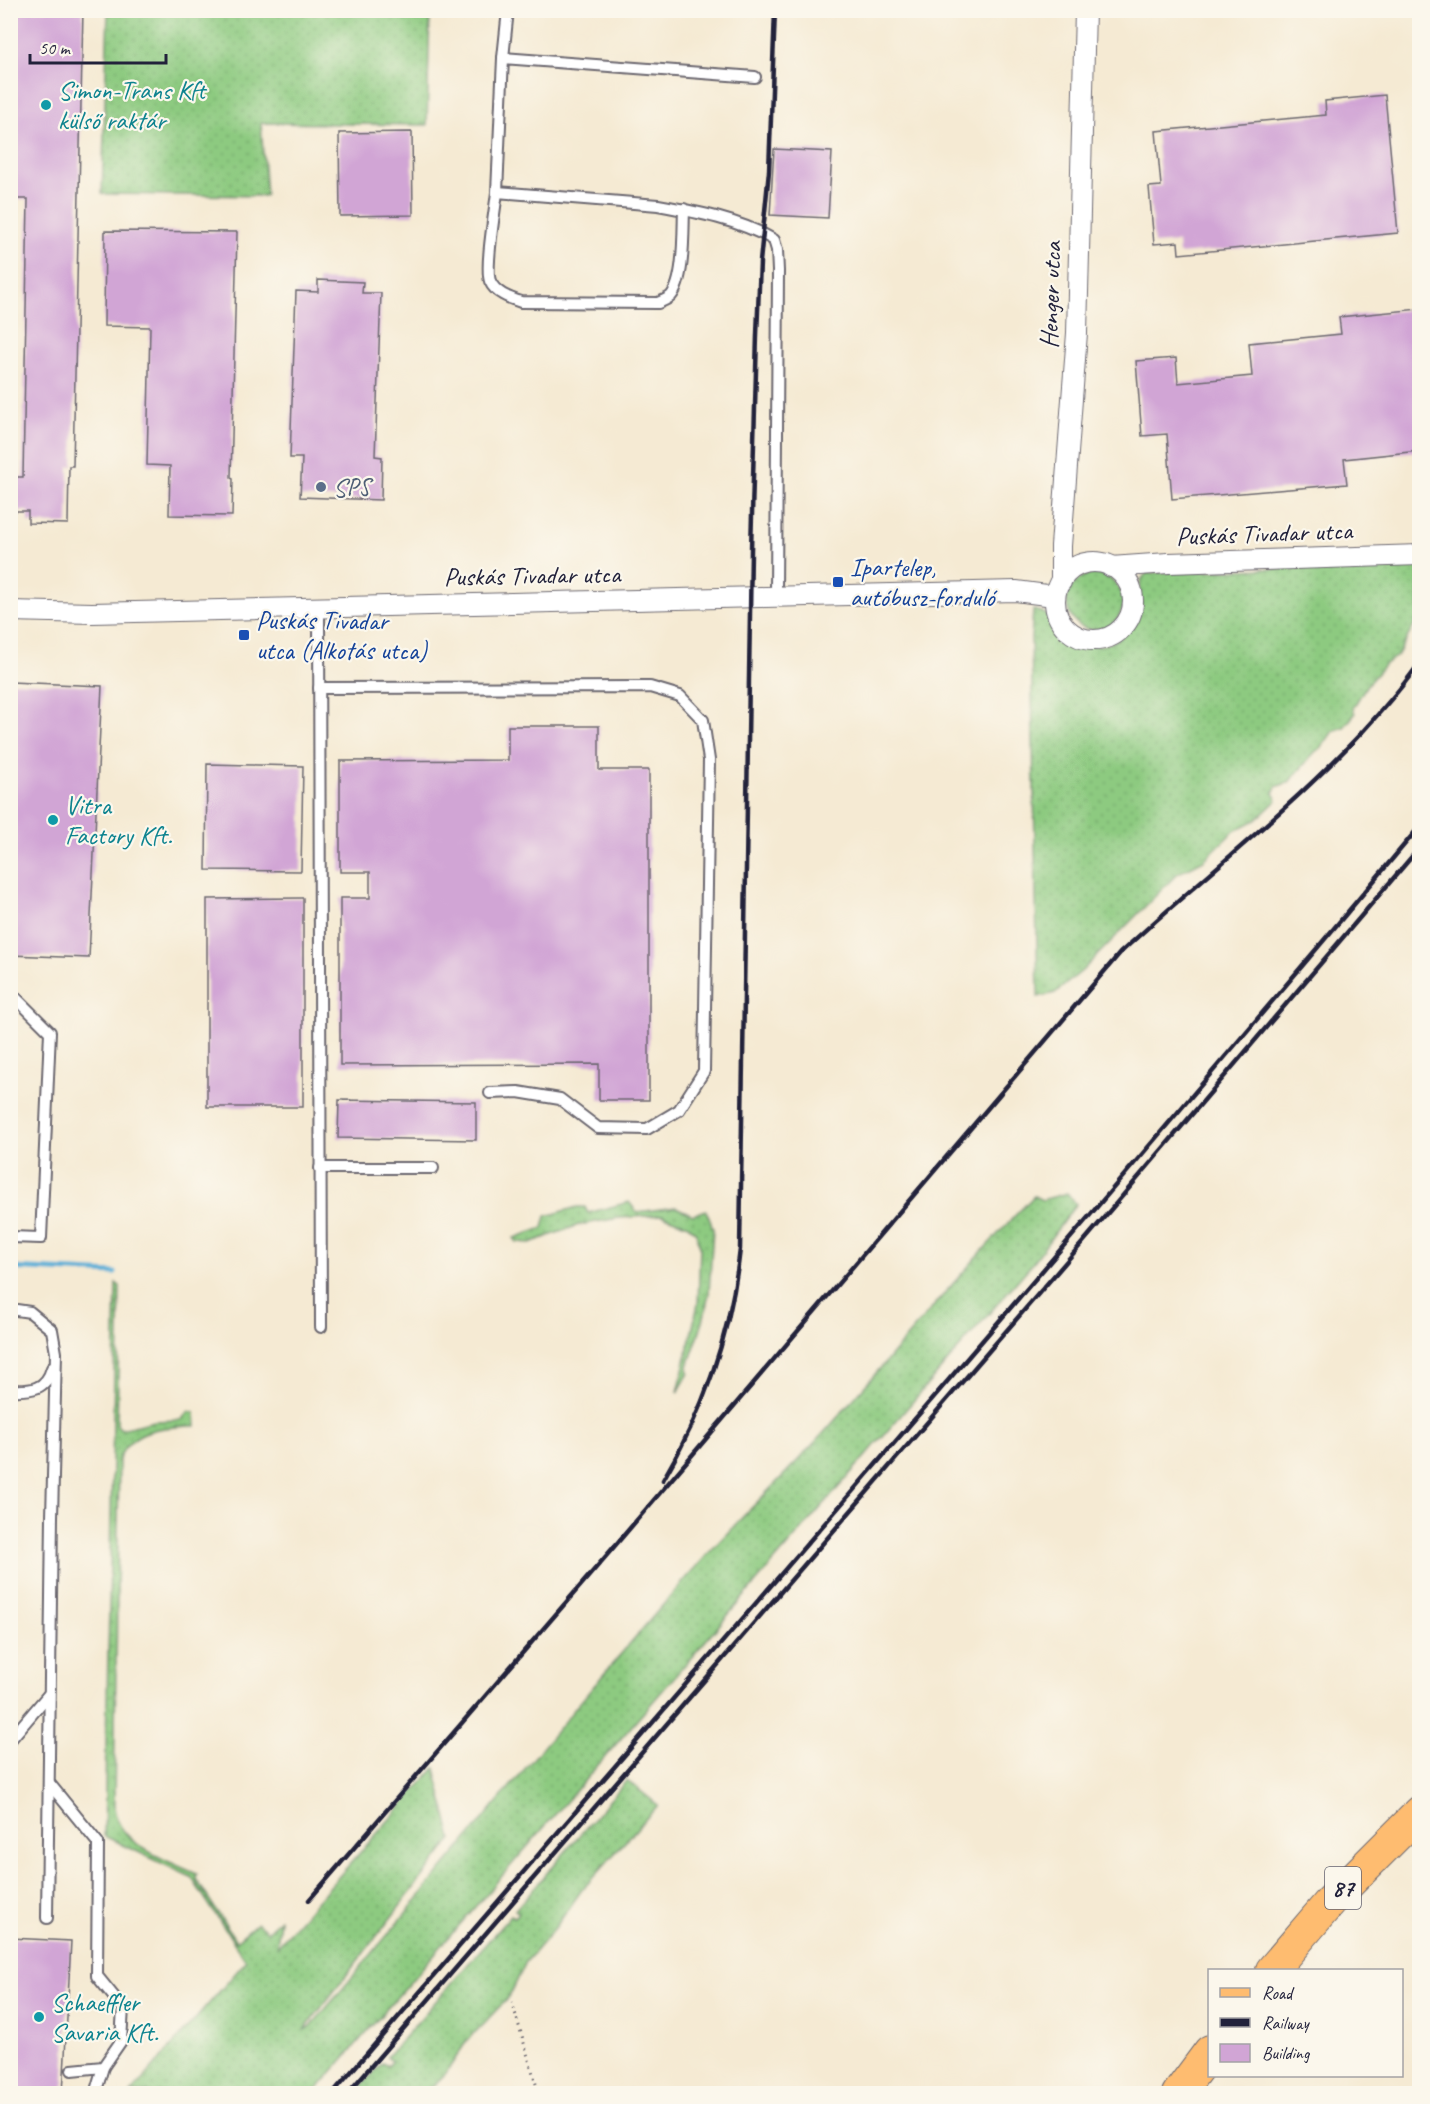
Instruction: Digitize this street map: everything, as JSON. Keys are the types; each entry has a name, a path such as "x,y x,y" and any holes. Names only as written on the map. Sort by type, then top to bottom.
{"main road":[{"name":"87","path":"1274,1969 1331,1901 1419,1812"},
{"path":"1178,2094 1208,2051"}],"street":[{"name":"Henger utca","path":"1058,589 1077,333 1085,10"},
{"name":"Puskás Tivadar utca","path":"10,611 92,613 1016,591 1058,589 1065,576 1080,566 1093,564 1111,567 1419,555"},
{"path":"1058,589 1057,614 1067,629 1088,640 1107,637 1119,631 1128,621 1133,603 1129,584 1111,567"}],"lane":[{"path":"508,10 503,58 497,192 489,268 490,281 498,291 520,302 658,303 670,296 677,285 684,210"},
{"path":"503,58 755,77"},
{"path":"497,192 658,205 684,210 763,233 774,240 777,250 776,596"},
{"path":"319,607 321,1327"},
{"path":"319,688 650,687 680,696 703,720 709,760 704,1071 679,1110 647,1130 598,1128 560,1099 518,1092 490,1093"},
{"path":"10,992 50,1032 41,1238 10,1237"},
{"path":"320,1168 433,1168"},
{"path":"10,1309 30,1312 52,1330 56,1353 47,1918"},
{"path":"10,1390 28,1391 41,1386 49,1378 56,1353"},
{"path":"10,1740 49,1694"},
{"path":"49,1783 98,1843 97,1976 123,2008 121,2041 103,2067 95,2094"},
{"path":"72,2070 103,2067"}],"path":[{"path":"513,2002 539,2094"}],"green space":[{"path":"108,11 430,11 427,125 261,123 266,196 102,194"},
{"path":"1419,565 1419,617 1397,656 1385,664 1366,686 1353,708 1355,714 1344,727 1333,731 1322,747 1289,782 1276,787 1273,793 1277,800 1256,820 1234,831 1204,860 1177,874 1082,971 1055,993 1038,997 1031,638 1033,610 1046,615 1072,640 1085,645 1099,646 1112,642 1125,634 1133,624 1139,603 1140,584 1148,573"},
{"path":"1095,574 1106,576 1115,582 1121,591 1123,602 1121,613 1115,622 1106,628 1095,630 1084,628 1075,622 1069,613 1067,602 1069,591 1075,582 1084,576"},
{"path":"1067,1193 1076,1204 1032,1264 314,2093 131,2093 246,1961 191,1877 104,1836 116,1283 120,1286 117,1425 121,1429 154,1421 181,1420 189,1411 195,1413 196,1426 162,1428 141,1435 132,1440 119,1459 114,1805 117,1819 124,1831 133,1841 158,1857 197,1874 196,1879 236,1941 257,1923 268,1931 280,1919 277,1946 435,1768 452,1839 304,2030 310,2027 551,1737 714,1547 828,1428 981,1253 1034,1196 1042,1200"},
{"path":"629,1202 637,1212 676,1207 693,1215 706,1210 713,1228 709,1293 703,1322 688,1366 689,1373 678,1392 698,1304 700,1247 696,1233 688,1225 662,1215 619,1218 579,1225 530,1243 517,1242 514,1238 543,1228 546,1216 577,1207 585,1207 588,1213"},
{"path":"627,1780 658,1805 581,1891 555,1928 526,1962 505,2001 466,2042 446,2073 426,2093 356,2093 382,2063 388,2066 391,2061 387,2057 511,1915 515,1917 519,1913 515,1910"}],"building":[{"path":"10,10 83,10 73,466 69,466 68,524 28,523 28,511 10,511 10,477 23,477 28,199 10,199"},
{"path":"1385,95 1398,233 1179,254 1178,242 1154,244 1149,187 1161,186 1156,131 1326,115 1325,101"},
{"path":"412,132 413,215 340,216 339,133"},
{"path":"774,149 832,152 828,218 770,215"},
{"path":"105,231 237,232 232,516 169,515 170,466 147,465 150,327 104,326"},
{"path":"318,280 363,282 362,293 381,293 375,456 382,457 381,500 300,497 302,458 290,458 296,291 318,292"},
{"path":"1419,309 1419,451 1344,459 1347,484 1172,499 1167,434 1142,436 1136,361 1176,358 1178,383 1252,376 1249,343 1341,334 1339,317"},
{"name":"Vitra Factory Kft.","path":"10,682 102,686 89,958 10,955"},
{"path":"508,726 599,726 599,770 649,770 649,1100 599,1100 599,1064 340,1065 340,898 370,898 370,872 340,872 340,761 508,760"},
{"path":"207,764 303,766 301,871 206,870"},
{"path":"303,898 303,1107 207,1107 207,899"},
{"path":"339,1100 476,1102 476,1140 338,1138"},
{"name":"Schaeffler Savaria Kft.","path":"10,1938 71,1941 63,2094 10,2094"}],"waterway":[{"path":"10,1268 115,1273"}],"railway":[{"path":"663,1480 691,1425 714,1369 730,1310 740,1249 751,550 757,335 760,262 769,171 775,10"},
{"path":"309,1900 613,1548 1120,953 1335,760 1386,705 1420,662"},
{"path":"332,2094 1014,1304 1420,826"},
{"path":"347,2094 1084,1241 1420,847"}],"place":[{"name":"Simon-Trans Kft külső raktár","path":"46,105"},
{"name":"SPS","path":"321,487"},
{"name":"Ipartelep, autóbusz-forduló","path":"838,582"},
{"name":"Puskás Tivadar utca (Alkotás utca)","path":"244,635"},
{"name":"Vitra Factory Kft.","path":"53,820"},
{"name":"Schaeffler Savaria Kft.","path":"39,2017"}]}
